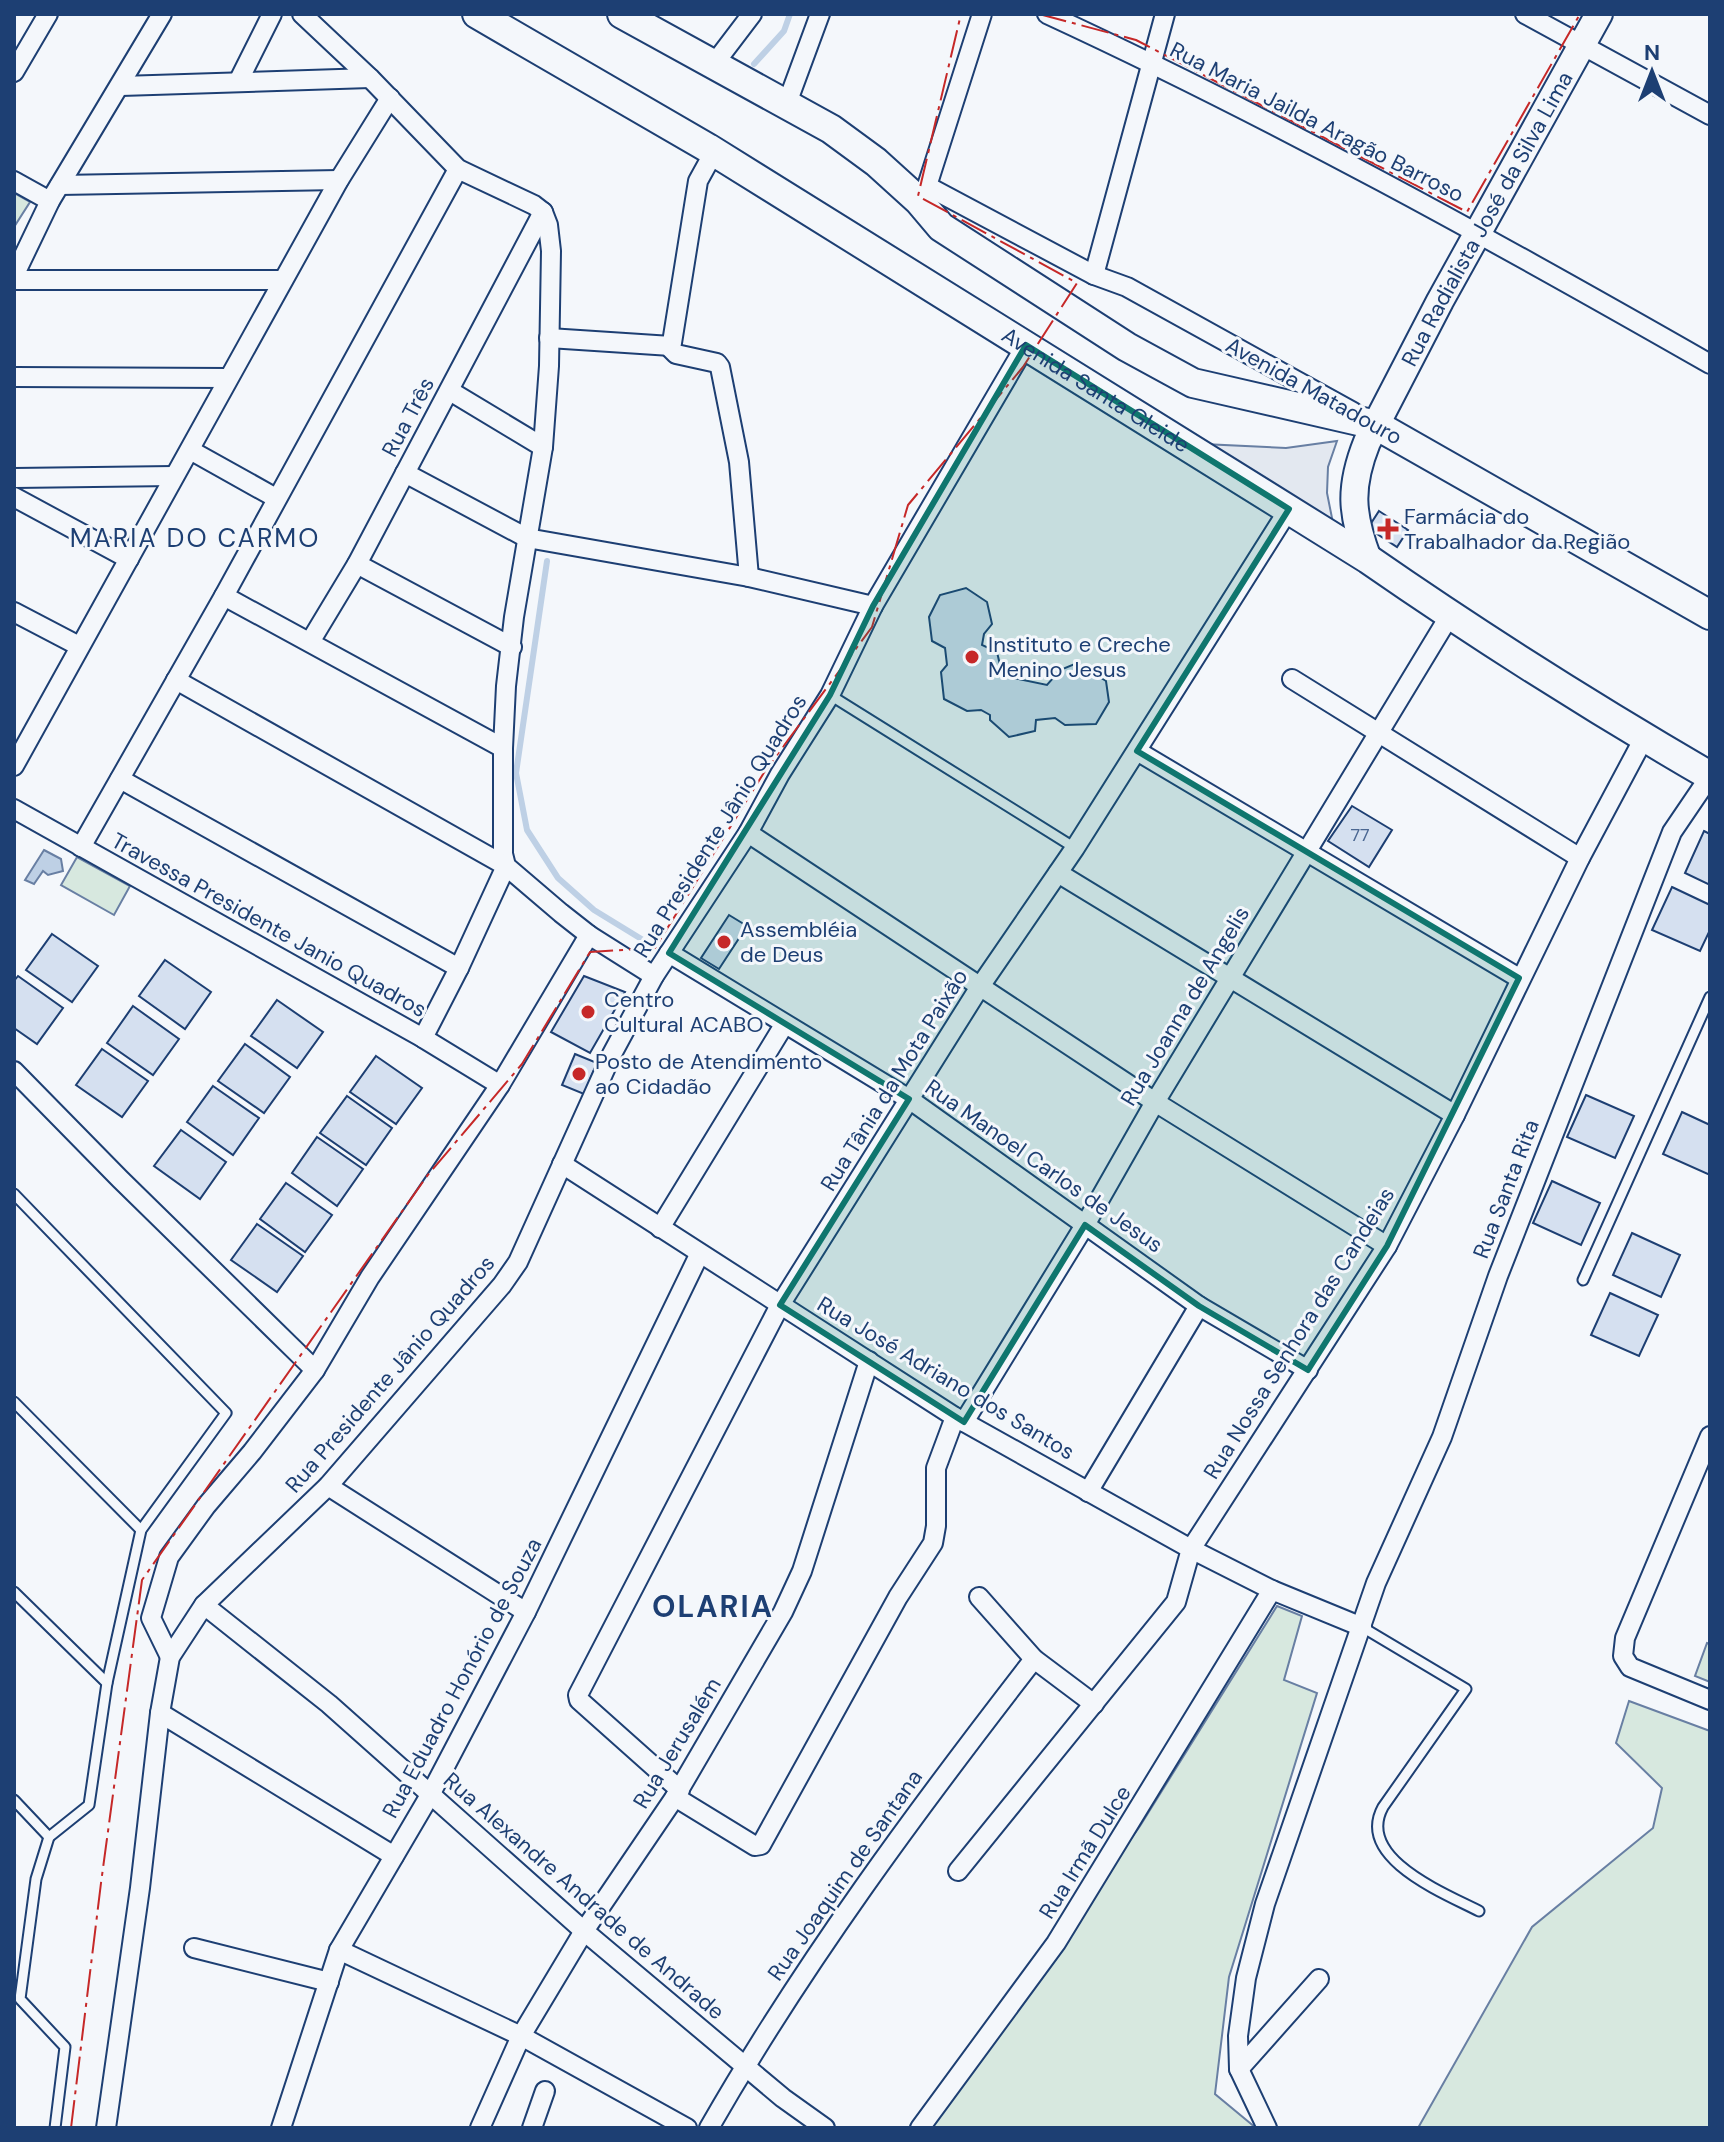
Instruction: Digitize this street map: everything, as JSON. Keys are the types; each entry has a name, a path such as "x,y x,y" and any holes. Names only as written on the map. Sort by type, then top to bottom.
{"main road":[{"name":"Avenida Santa Gleide","path":"477,14 714,152 1289,509 1644,738 1710,776"},
{"path":"622,14 831,129 923,194 941,227 1127,347 1193,383 1376,425"},
{"name":"Avenida Matadouro","path":"1376,425 1710,615"}],"street":[{"path":"14,72 48,14"},
{"path":"162,14 55,193 14,278 283,280"},
{"path":"238,82 272,14"},
{"path":"302,14 370,78 458,169 523,199 543,212 548,225 551,251 543,447 514,617 506,686 503,748 503,854 506,866 423,1038"},
{"path":"714,64 752,14"},
{"path":"786,106 820,14"},
{"path":"923,194 982,14"},
{"name":"Rua Maria Jailda Aragão Barroso","path":"1047,14 1152,63 1478,232 1710,364"},
{"path":"1094,275 1165,14"},
{"path":"1525,14 1710,115"},
{"name":"Rua Radialista José da Silva Lima","path":"1368,559 1355,518 1354,485 1358,463 1478,232 1599,14"},
{"path":"121,86 370,78"},
{"path":"14,766 22,732 79,646 339,180 390,98"},
{"path":"714,152 698,181 671,346 673,353 717,363 720,367 739,462 749,577"},
{"path":"81,847 224,596 458,169"},
{"path":"14,181 55,193 339,180"},
{"name":"Avenida Matadouro","path":"923,194 1094,275 1127,287 1376,425"},
{"name":"Rua Três","path":"310,642 357,564 543,212"},
{"path":"549,338 671,346"},
{"name":"Rua Presidente Jânio Quadros","path":"106,2128 170,1657 204,1605 328,1486 518,1262 612,1054 654,976 748,833 780,774 830,695 873,606 1026,345"},
{"path":"14,377 228,378"},
{"path":"450,391 543,447"},
{"path":"190,450 276,498"},
{"path":"405,473 527,538 749,577 873,606"},
{"path":"14,478 174,476"},
{"path":"14,497 129,559"},
{"name":"Rua Tânia da Mota Paixão","path":"677,1793 577,1698 780,1305 981,985 1075,848 1289,509"},
{"path":"357,564 512,647"},
{"path":"224,596 503,748"},
{"path":"14,612 79,646"},
{"name":"Rua Joanna de Angelis","path":"677,1793 759,1847 898,1597 933,1543 936,1468 959,1420 1085,1225 1155,1102 1450,615"},
{"path":"1292,679 1580,858"},
{"path":"176,680 506,866 589,935 654,976"},
{"name":"Rua Nossa Senhora das Candeias","path":"958,1871 1176,1602 1191,1549 1387,1246 1455,1115 1519,978 1644,738"},
{"path":"1137,751 1519,978"},
{"name":"Rua Santa Rita","path":"1362,1627 1376,1583 1442,1437 1498,1276 1672,832 1710,776"},
{"path":"120,779 459,968"},
{"name":"Travessa Presidente Janio Quadros","path":"14,809 423,1038 500,1085"},
{"path":"748,833 1155,1102 1387,1246"},
{"path":"1058,873 1455,1115"},
{"path":"170,1657 151,1618 166,1565 206,1506 315,1370 370,1277 500,1085 589,935"},
{"name":"Rua Manoel Carlos de Jesus","path":"669,953 909,1099 1199,1306 1308,1370"},
{"path":"660,1228 784,1025"},
{"path":"14,1071 315,1370"},
{"name":"Rua José Adriano dos Santos","path":"562,1164 959,1420 1191,1549 1272,1590 1362,1627"},
{"name":"Rua Eduadro Honório de Souza","path":"281,2128 339,1950 430,1795 526,1612 699,1255"},
{"path":"1088,1492 1199,1306"},
{"name":"Rua Jerusalém","path":"480,2128 521,2036 584,1931 677,1793 783,1612 802,1571 869,1361"},
{"path":"1710,1436 1625,1638 1623,1656 1630,1667 1710,1700"},
{"path":"328,1486 526,1612"},
{"name":"Rua Irmã Dulce","path":"920,2128 993,2033 1056,1943 1272,1590"},
{"path":"979,1597 1034,1659 1094,1704"},
{"name":"Rua Alexandre Andrade de Andrade","path":"204,1605 313,1691 584,1931 783,2098 825,2128"},
{"path":"1267,2128 1239,2069 1241,2007 1265,1904 1362,1627"},
{"name":"Rua Joaquim de Santana","path":"709,2128 745,2065 886,1853 1034,1659"},
{"path":"160,1713 394,1856"},
{"path":"194,1948 329,1982"},
{"path":"339,1950 521,2036 687,2128"},
{"path":"1239,2069 1319,1979"},
{"path":"532,2128 545,2091"}],"lane":[{"path":"830,695 1075,848"},
{"path":"1583,1280 1710,997"},
{"path":"14,1194 226,1413 141,1530 107,1683 89,1805 49,1837 36,1879 17,1996 65,2047 55,2128"},
{"path":"14,1402 141,1530"},
{"path":"14,1592 107,1683"},
{"path":"1362,1627 1466,1689 1383,1807 1377,1825 1385,1850 1401,1866 1479,1911"},
{"path":"14,1800 49,1837"}],"highlighted area":[{"path":"1026,345 1289,509 1137,751 1519,978 1387,1246 1308,1370 1199,1306 1085,1225 964,1422 780,1305 909,1099 669,953 830,695 873,606"}],"shaded area":[{"path":"14,193 30,202 14,227"},
{"path":"1337,441 1328,467 1327,493 1334,528 1202,444 1286,448"},
{"path":"77,857 130,886 114,915 61,885"},
{"path":"1277,1606 1302,1616 1284,1680 1317,1693 1229,1977 1215,2094 1256,2128 926,2128 1140,1826"},
{"path":"1707,1643 1710,1644 1710,1682 1695,1676"},
{"path":"1629,1701 1710,1731 1710,2128 1418,2128 1532,1927 1653,1828 1662,1788 1616,1743"}],"water":[{"path":"44,850 61,859 63,871 48,875 43,871 34,884 25,880"}],"building":[{"name":"Farmácia do Trabalhador da Região","path":"1379,511 1408,530 1397,547 1368,528"},
{"name":"Instituto e Creche Menino Jesus","path":"966,588 987,602 992,624 984,634 982,645 997,652 1000,665 1009,677 1047,685 1060,670 1077,663 1106,681 1109,702 1096,724 1065,725 1055,718 1036,720 1035,731 1009,737 990,720 990,715 981,710 967,711 944,699 941,672 947,665 945,648 932,641 929,617 940,595"},
{"path":"1352,806 1392,830 1369,867 1328,841"},
{"path":"1704,831 1710,834 1710,885 1685,873"},
{"path":"1672,887 1710,905 1710,930 1700,951 1652,930"},
{"name":"Assembléia de Deus","path":"729,915 747,926 719,969 701,958"},
{"path":"52,934 98,966 72,1002 26,970"},
{"path":"165,960 211,992 185,1029 139,996"},
{"path":"18,976 63,1008 37,1044 14,1028 14,981"},
{"name":"Centro Cultural ACABO","path":"584,976 625,992 590,1053 551,1032"},
{"path":"277,1000 323,1032 297,1068 251,1036"},
{"path":"133,1006 179,1039 153,1075 107,1043"},
{"path":"245,1044 290,1077 264,1113 218,1081"},
{"path":"102,1049 148,1081 122,1117 76,1085"},
{"name":"Posto de Atendimento ao Cidadão","path":"575,1054 597,1063 584,1094 562,1085"},
{"path":"376,1056 422,1088 396,1124 350,1092"},
{"path":"213,1086 259,1118 233,1155 187,1122"},
{"path":"1586,1095 1634,1116 1615,1158 1567,1137"},
{"path":"347,1096 392,1128 366,1165 320,1133"},
{"path":"1682,1112 1710,1125 1710,1175 1663,1154"},
{"path":"181,1130 226,1162 200,1199 154,1166"},
{"path":"317,1137 363,1169 337,1206 292,1173"},
{"path":"1552,1181 1600,1203 1581,1245 1533,1223"},
{"path":"286,1183 332,1215 305,1252 260,1219"},
{"path":"257,1224 303,1256 277,1292 231,1260"},
{"path":"1632,1233 1680,1255 1661,1297 1613,1275"},
{"path":"1610,1293 1658,1315 1639,1356 1591,1335"}],"waterway":[{"path":"754,64 784,31 790,14"},
{"path":"547,561 516,773 527,830 558,878 594,910 643,940"}],"power":[{"path":"71,2128 142,1580 427,1176 522,1064 590,952 655,948 765,771 872,627 908,505 1023,367 1077,283 918,196 961,14"},
{"path":"1039,14 1136,40 1467,212 1580,14"}],"place":[{"name":"Farmácia do Trabalhador da Região","path":"1388,529"},
{"name":"Instituto e Creche Menino Jesus","path":"972,657"},
{"name":"Assembléia de Deus","path":"724,942"},
{"name":"Centro Cultural ACABO","path":"588,1012"},
{"name":"Posto de Atendimento ao Cidadão","path":"579,1074"}],"district":[{"name":"MARIA DO CARMO","path":"195,538"},
{"name":"OLARIA","path":"713,1606"}]}
